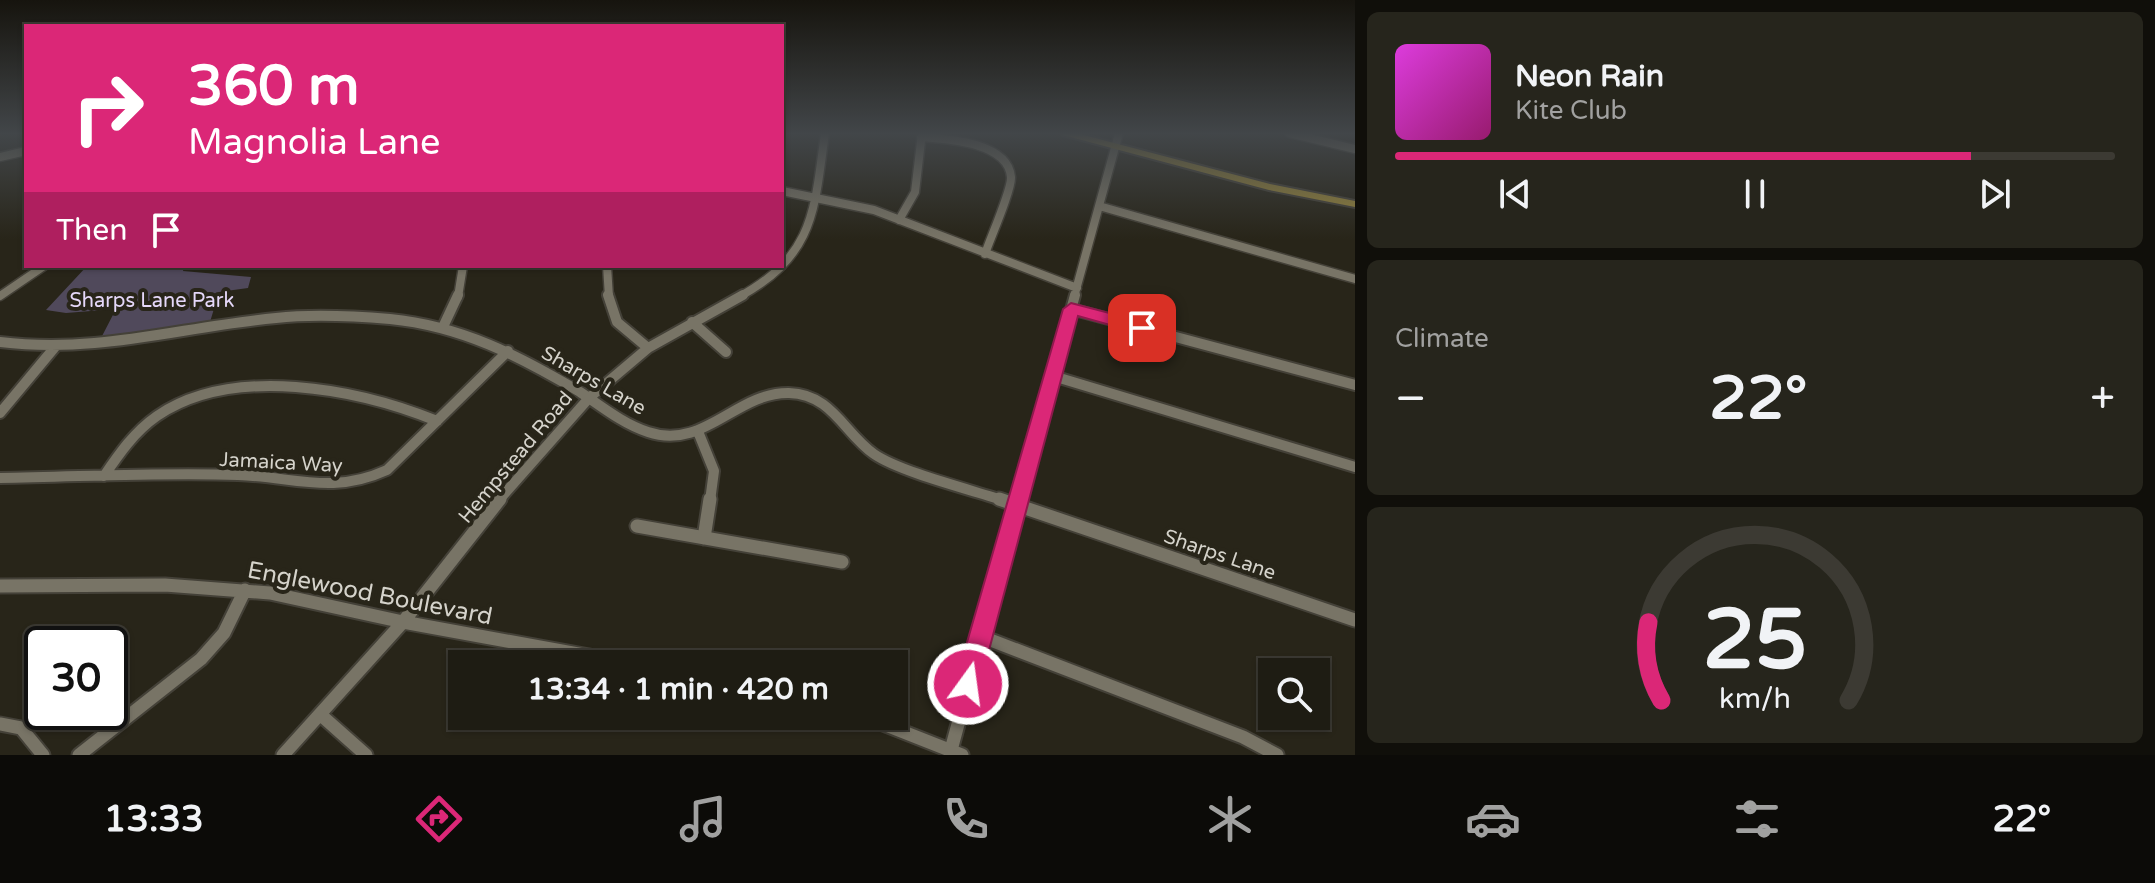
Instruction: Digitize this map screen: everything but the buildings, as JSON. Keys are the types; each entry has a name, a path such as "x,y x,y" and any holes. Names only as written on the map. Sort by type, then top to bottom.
{"main road":[{"path":"1199,168 1269,187 1355,204"}],"street":[{"name":"Hempstead Road","path":"784,266 803,242 816,198 820,168"},
{"path":"899,220 915,192 918,168"},
{"path":"985,254 1012,179 1009,168"},
{"path":"898,730 956,753 980,636 1109,168"},
{"path":"784,191 874,210 1077,288"},
{"path":"1099,206 1355,279"},
{"path":"0,296 41,268"},
{"path":"443,327 458,298 463,268"},
{"path":"607,268 610,314 621,329 648,348"},
{"name":"Hempstead Road","path":"283,755 322,716 403,622 498,501 589,398 648,348 754,289 783,268"},
{"path":"1071,309 1355,385"},
{"name":"Sharps Lane","path":"0,342 55,347 293,316 343,317 443,327 471,334 508,351 651,434 675,437 699,434 715,427 758,398 778,393 799,394 830,406 857,441 874,455 1355,620"},
{"path":"692,322 726,352"},
{"path":"0,413 55,347"},
{"name":"Jamaica Way","path":"0,478 238,475 351,484 387,470 508,351"},
{"path":"1053,376 1355,467"},
{"path":"104,476 127,441 150,420 177,403 220,389 345,390 382,399 437,421"},
{"path":"699,434 714,471 704,538"},
{"path":"637,526 842,562"},
{"name":"Englewood Boulevard","path":"0,586 165,585 245,590 321,602 403,622 556,650"},
{"path":"79,755 201,659 224,633 245,590"},
{"path":"980,636 1243,737 1277,755"},
{"path":"322,716 366,755"},
{"path":"0,724 20,725 27,730 43,755"}],"green space":[{"name":"Sharps Lane Park","path":"85,268 184,268 183,271 251,277 248,288 219,292 210,322 100,340 116,309 66,313 46,310"}],"route":[{"path":"968,684 1071,309 1142,328"}]}
